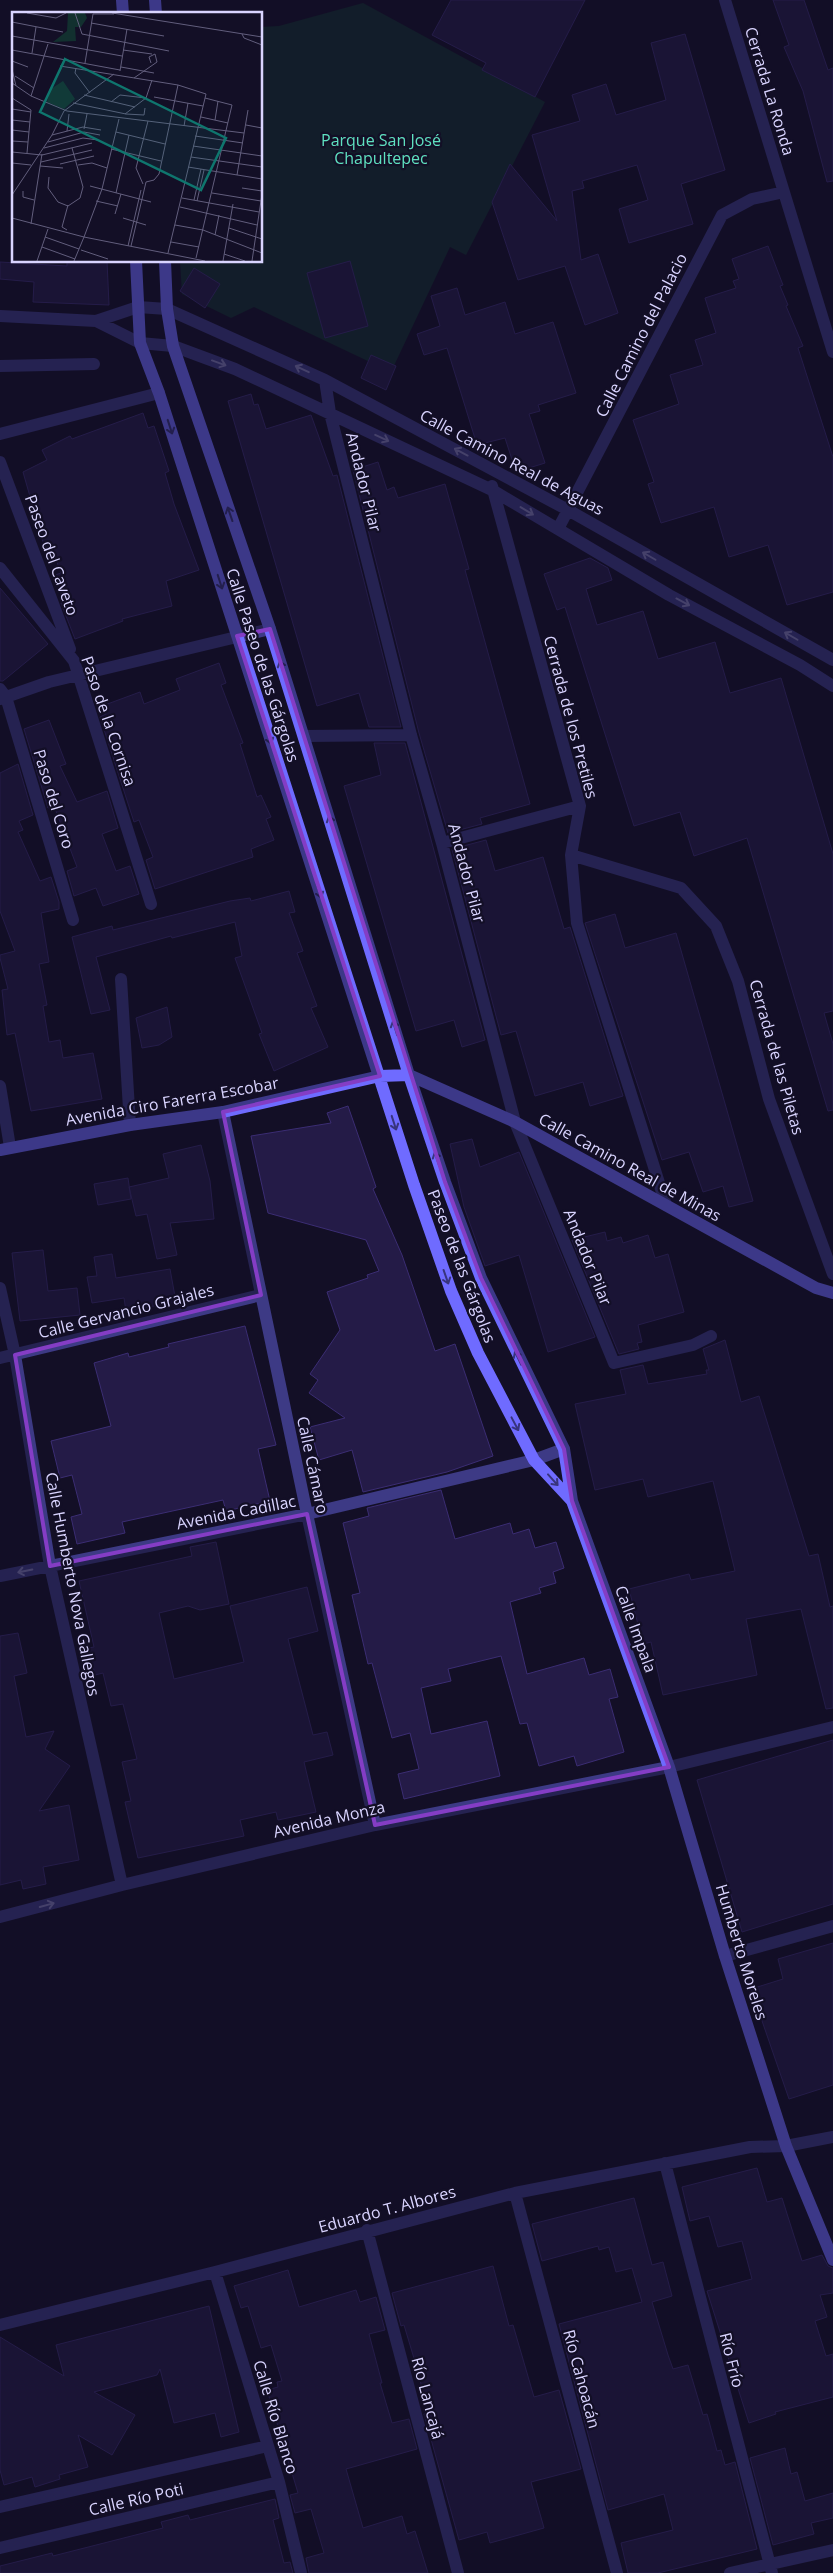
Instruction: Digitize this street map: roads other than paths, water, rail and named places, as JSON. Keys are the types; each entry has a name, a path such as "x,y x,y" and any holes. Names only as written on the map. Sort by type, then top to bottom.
{"street":[{"name":"Cerrada La Ronda","path":"725,0 833,352"},
{"name":"Calle Camino del Palacio","path":"558,529 722,216 752,199 784,192"},
{"name":"Calle Paseo de las Gárgolas","path":"136,262 140,343 159,393 380,1076"},
{"name":"Calle Paseo de las Gárgolas","path":"166,262 167,309 173,346 270,629 409,1075"},
{"path":"0,316 96,321 138,307 167,309"},
{"name":"Calle Camino Real de Aguas","path":"167,309 325,380 568,510 833,660"},
{"path":"96,321 140,343 173,346 235,369 492,490 669,595 800,665 833,686"},
{"path":"0,366 94,364"},
{"name":"Andador Pilar","path":"325,380 330,413 412,735 514,1122 614,1363 693,1345 710,1336"},
{"path":"0,434 159,393"},
{"name":"Paseo del Caveto","path":"0,462 74,660"},
{"name":"Cerrada de los Pretiles","path":"491,469 492,490 580,806 571,855 577,923 666,1205"},
{"name":"Paso de la Cornisa","path":"0,568 74,660 151,904"},
{"path":"2,695 270,629"},
{"name":"Paso del Coro","path":"2,695 73,920"},
{"path":"304,736 412,735"},
{"path":"442,843 580,806"},
{"name":"Cerrada de las Piletas","path":"571,855 681,888 716,926 738,981 769,1100 833,1274"},
{"path":"121,979 130,1125"},
{"name":"Avenida Ciro Farerra Escobar","path":"5,1148 130,1125 223,1112 380,1076 409,1075"},
{"name":"Paseo de las Gárgolas","path":"409,1075 480,1278 564,1449"},
{"name":"Calle Camino Real de Minas","path":"409,1075 514,1122 816,1288 833,1293"},
{"name":"Paseo de las Gárgolas","path":"380,1076 450,1291 478,1353 534,1460"},
{"path":"0,1086 5,1148"},
{"name":"Calle Cámaro","path":"223,1112 307,1514 376,1825"},
{"name":"Calle Humberto Nova Gallegos","path":"0,1288 15,1355 50,1566 122,1885"},
{"name":"Calle Gervancio Grajales","path":"0,1358 261,1295"},
{"name":"Avenida Cadillac","path":"0,1576 307,1514 534,1460 564,1449"},
{"name":"Calle Impala","path":"564,1449 572,1501 669,1767"},
{"name":"Calle Impala","path":"534,1460 572,1501"},
{"name":"Avenida Monza","path":"0,1917 122,1885 376,1825 669,1767 833,1727"},
{"name":"Humberto Moreles","path":"669,1767 725,1956 786,2146 833,2260"},
{"path":"725,1956 833,1926"},
{"name":"Eduardo T. Albores","path":"0,2325 215,2272 367,2230 515,2193 750,2147 786,2146 833,2137"},
{"name":"Río Frío","path":"665,2163 770,2569"},
{"name":"Río Cahoacán","path":"515,2193 617,2573"},
{"name":"Río Lancajá","path":"367,2230 458,2573"},
{"name":"Calle Río Blanco","path":"215,2272 279,2482 301,2573"},
{"name":"Calle Río Poti","path":"0,2507 268,2446"},
{"name":"Calle Río Poti","path":"0,2548 279,2482"},
{"path":"730,2573 770,2569 833,2550"}],"park label":[{"name":"Parque San José Chapultepec","path":"381,149"}]}
